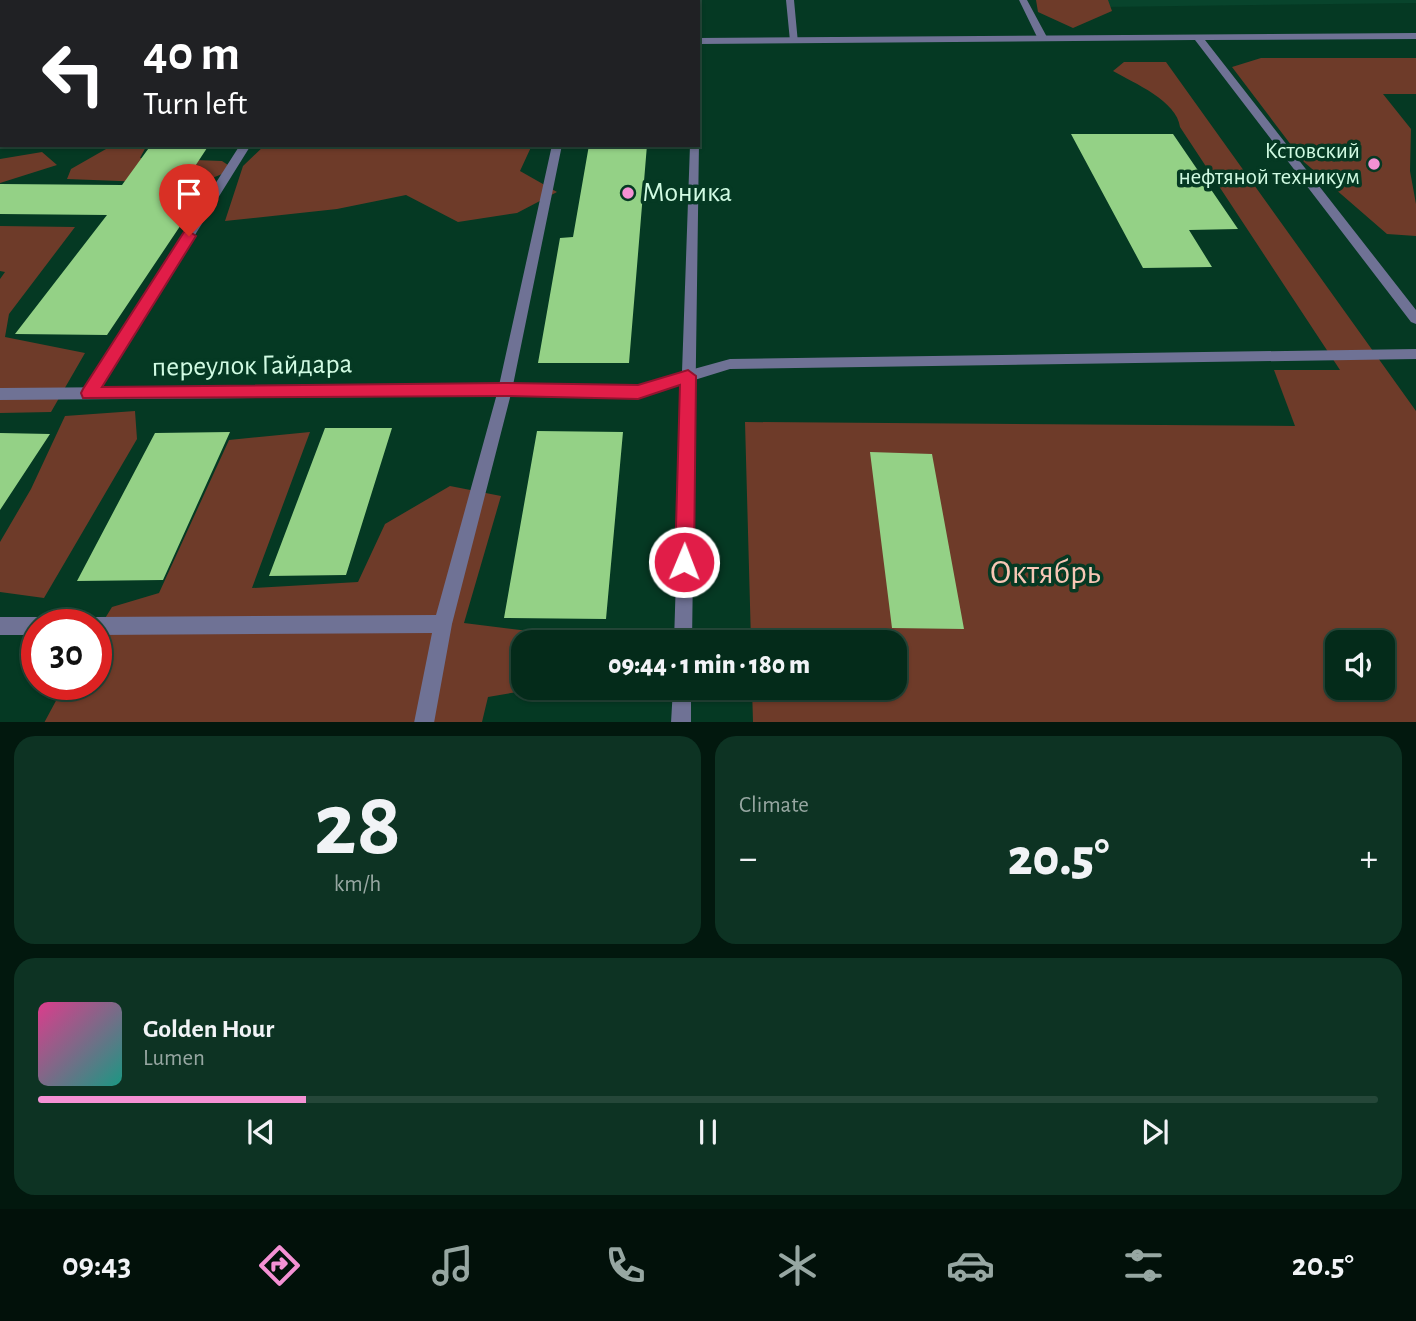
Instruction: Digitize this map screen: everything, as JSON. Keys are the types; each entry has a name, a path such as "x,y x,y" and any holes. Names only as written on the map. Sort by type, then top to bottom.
{"street":[{"path":"790,0 795,41"},
{"path":"1023,0 1043,39"},
{"path":"700,41 1416,36"},
{"path":"1198,38 1416,319"},
{"path":"89,393 245,147"},
{"path":"424,722 443,624 505,390 557,147"},
{"path":"683,630 695,147"},
{"name":"переулок Гайдара","path":"0,394 505,390 638,392 730,364 1416,354"},
{"path":"112,626 443,624"},
{"path":"0,626 21,626"},
{"path":"681,722 682,700"}],"shaded area":[{"path":"1098,0 1416,0 1416,3 1103,7"}],"green space":[{"path":"1036,0 1108,0 1112,11 1073,28 1038,12"},
{"name":"Кстовский нефтяной техникум","path":"1261,58 1416,58 1416,94 1383,94 1411,129 1410,171 1416,204 1416,236 1387,234 1304,162 1232,67"},
{"name":"Октябрь","path":"1124,62 1166,62 1416,411 1416,722 753,722 752,700 907,700 907,630 751,630 745,422 1295,426 1274,370 1340,370 1180,127 1171,109 1143,87 1113,71"},
{"path":"105,147 146,147 140,158 222,161 234,169 210,179 145,182 67,179 71,169 106,149"},
{"path":"263,147 531,147 520,171 557,192 517,213 458,222 406,195 337,209 225,221 243,166"},
{"path":"42,152 57,165 0,183 0,159"},
{"path":"0,226 75,227 9,314 5,337 85,353 51,412 0,413 0,279 5,272 0,271"},
{"path":"135,411 137,439 44,598 0,592 0,542 31,489 65,416"},
{"path":"310,432 252,588 358,582 385,524 450,486 501,496 464,623 521,630 511,630 511,693 488,697 482,722 45,722 56,700 112,700 111,609 159,593 229,440"}],"building":[{"path":"1071,134 1173,134 1238,229 1189,230 1212,267 1143,268"},
{"path":"150,147 208,147 182,186 207,186 107,335 15,334 107,215 0,214 0,184 122,185"},
{"path":"589,147 647,147 629,363 538,363 560,238 573,237"},
{"path":"325,428 392,428 346,575 269,576"},
{"path":"537,431 623,432 606,619 504,618"},
{"path":"230,432 163,580 77,581 155,433"},
{"path":"0,433 50,434 0,510"},
{"path":"870,452 932,454 964,629 892,628"}],"place":[{"name":"Кстовский нефтяной техникум","path":"1374,164"},
{"name":"Моника","path":"628,193"}],"route":[{"path":"189,236 89,393 505,390 638,392 688,376 684,562"}]}
